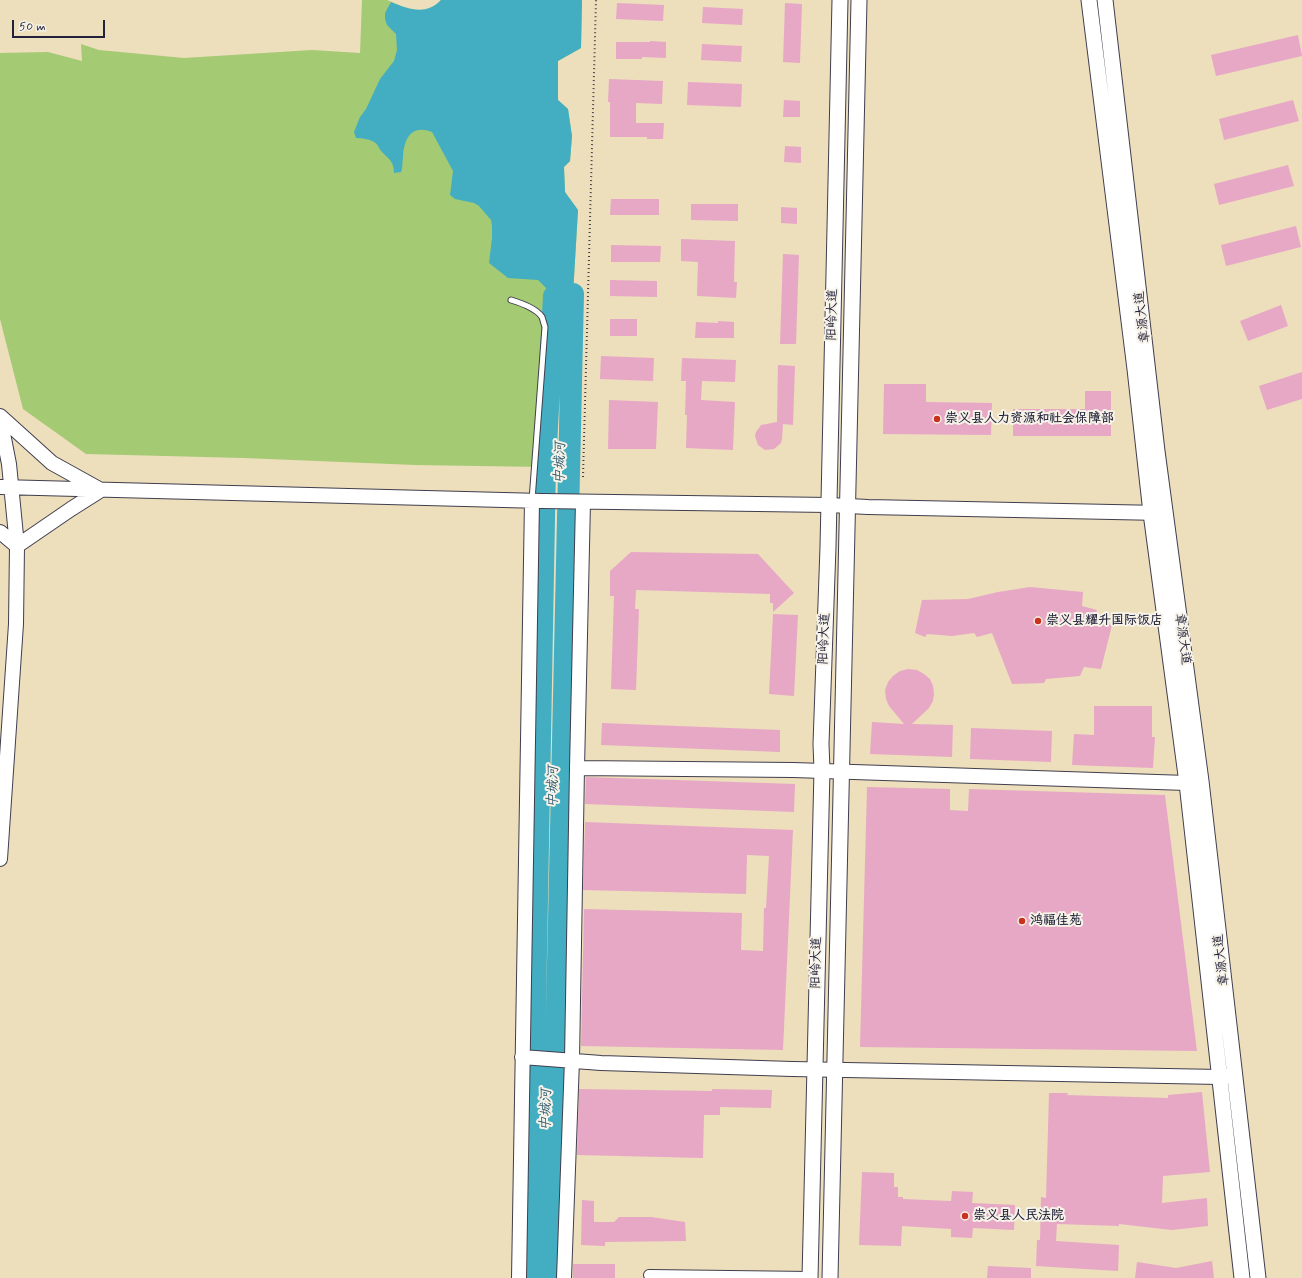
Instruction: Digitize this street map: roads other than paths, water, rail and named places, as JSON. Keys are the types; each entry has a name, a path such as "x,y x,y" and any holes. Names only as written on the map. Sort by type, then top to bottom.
{"main road":[{"name":"阳岭大道","path":"810,1277 822,770 821,744 829,505 840,0"},
{"name":"阳岭大道","path":"830,1278 858,0"},
{"name":"章源大道","path":"1089,0 1135,369 1158,513 1194,782 1228,1076 1258,1278"},
{"name":"章源大道","path":"1105,0 1158,513"},
{"name":"章源大道","path":"1228,1076 1242,1278"}],"street":[{"path":"0,417 52,463 101,490"},
{"path":"0,417 9,464 6,487 17,546 16,624 0,859"},
{"path":"6,487 578,502 829,505 1158,513"},
{"path":"17,546 101,490"},
{"path":"519,1278 527,1058 537,501"},
{"path":"564,1278 565,1059 577,768 578,502"},
{"path":"0,532 17,546"},
{"path":"577,768 822,770 1194,782"},
{"path":"527,1058 565,1059 609,1063 834,1070 1228,1076"},
{"path":"649,1275 810,1277"}],"lane":[{"path":"511,300 525,304 533,310 541,317 545,327 537,501"}],"water":[{"path":"441,0 582,0 581,48 558,61 558,100 568,109 572,136 570,161 564,167 565,192 578,210 573,294 554,296 538,280 508,278 489,263 492,238 491,220 479,206 474,203 455,199 450,195 453,171 432,132 419,130 410,135 405,144 401,172 394,173 391,161 375,143 368,139 356,138 354,132 360,117 366,109 380,79 394,61 397,50 396,34 387,25 385,19 385,13 391,2 410,9 423,10 435,5"}],"waterway":[{"name":"中城河","path":"530,1278 545,465 554,296 573,294 551,1278"}],"place":[{"name":"崇义县人力资源和社会保障部","path":"937,419"},
{"name":"崇义县耀升国际饭店","path":"1038,621"},
{"name":"鸿福佳苑","path":"1022,921"},
{"name":"崇义县人民法院","path":"965,1216"}]}
